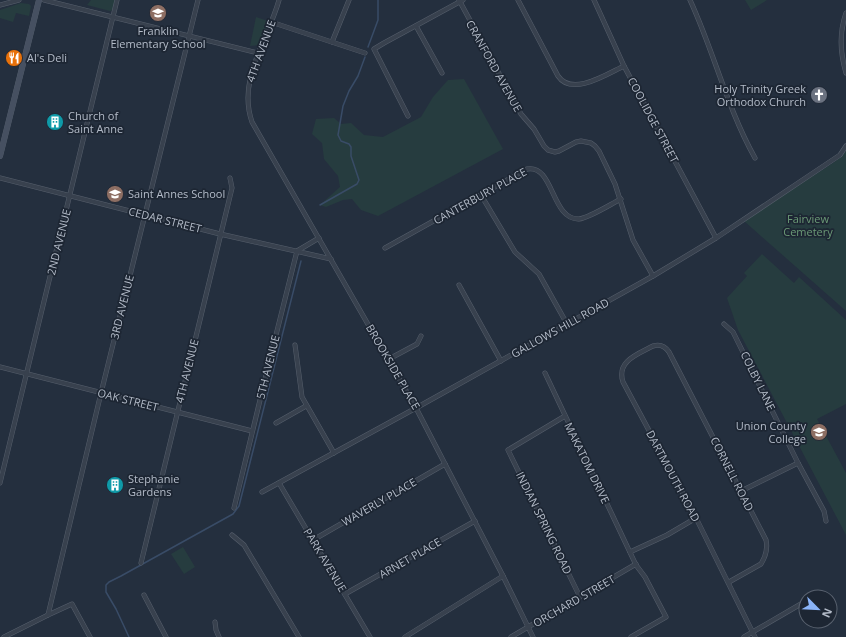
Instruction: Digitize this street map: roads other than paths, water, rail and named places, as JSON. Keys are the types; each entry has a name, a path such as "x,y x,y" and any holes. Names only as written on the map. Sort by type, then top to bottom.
{"main road":[{"path":"0,156 39,0"}],"street":[{"path":"0,5 19,0"},
{"path":"44,0 258,53"},
{"name":"2ND AVENUE","path":"0,483 117,0"},
{"name":"3RD AVENUE","path":"48,615 198,0"},
{"name":"4TH AVENUE","path":"247,102 249,82 258,53 279,0"},
{"path":"332,42 349,0"},
{"path":"518,0 558,76 564,82 574,86 595,80 624,66"},
{"name":"COOLIDGE STREET","path":"594,0 624,66 716,238"},
{"path":"690,0 700,22 737,123 755,158"},
{"path":"408,116 374,49 384,42 460,1"},
{"name":"CRANFORD AVENUE","path":"460,1 521,114 534,129 544,146 548,150 555,152 563,150 576,142 591,143 599,151 621,199"},
{"path":"846,13 842,28 841,46 846,73"},
{"path":"271,22 365,53"},
{"path":"416,26 442,73"},
{"name":"BROOKSIDE PLACE","path":"247,102 250,116 255,128 416,408 533,637"},
{"name":"GALLOWS HILL ROAD","path":"262,492 653,276 716,238 840,155 846,146"},
{"name":"CANTERBURY PLACE","path":"385,248 531,168 541,172 563,211 573,218 585,218 621,199"},
{"name":"CEDAR STREET","path":"0,178 220,234 331,259"},
{"name":"4TH AVENUE","path":"141,563 232,188 230,178"},
{"path":"481,195 515,252 539,274 567,324"},
{"path":"621,199 633,240 653,276"},
{"path":"297,251 319,238"},
{"name":"5TH AVENUE","path":"234,508 297,251"},
{"path":"459,285 501,361"},
{"name":"COLBY LANE","path":"724,324 733,332 798,463 824,511 826,521"},
{"path":"389,359 417,344 421,336"},
{"path":"295,345 302,397 334,453"},
{"name":"DARTMOUTH ROAD","path":"670,354 664,346 653,346 630,358 625,363 622,370 622,378 729,582 739,606 755,637"},
{"name":"CORNELL ROAD","path":"670,354 766,540 767,550 764,560 757,567 729,582"},
{"name":"OAK STREET","path":"0,366 252,431"},
{"name":"MAKATOM DRIVE","path":"545,373 636,564"},
{"path":"276,423 306,406"},
{"name":"INDIAN SPRING ROAD","path":"565,416 508,450 580,597"},
{"path":"741,491 798,463"},
{"name":"WAVERLY PLACE","path":"313,540 445,464"},
{"name":"PARK AVENUE","path":"279,483 370,637"},
{"path":"630,552 667,535 696,518"},
{"name":"ARNET PLACE","path":"345,594 475,521"},
{"path":"232,535 244,545 299,637"},
{"path":"631,637 666,617 636,564"},
{"name":"ORCHARD STREET","path":"511,637 636,564"},
{"path":"405,637 503,576"},
{"path":"144,595 166,637"},
{"path":"4,637 72,604 90,637"},
{"path":"744,637 798,606"},
{"path":"215,622 219,637"}],"waterway":[{"path":"368,47 378,20 378,0"},
{"path":"320,205 357,184 359,180 351,156 351,147 349,144 341,141 338,135 343,106 349,91 358,76 365,57"},
{"path":"129,637 106,592 106,585 233,514 239,506 301,261"}],"place":[{"name":"Franklin Elementary School","path":"158,13"},
{"name":"Al's Deli","path":"14,58"},
{"name":"Holy Trinity Greek Orthodox Church","path":"819,95"},
{"name":"Church of Saint Anne","path":"55,122"},
{"name":"Saint Annes School","path":"115,194"},
{"name":"Union County College","path":"819,432"},
{"name":"Stephanie Gardens","path":"115,485"}],"park label":[{"name":"Fairview Cemetery","path":"808,225"}]}
